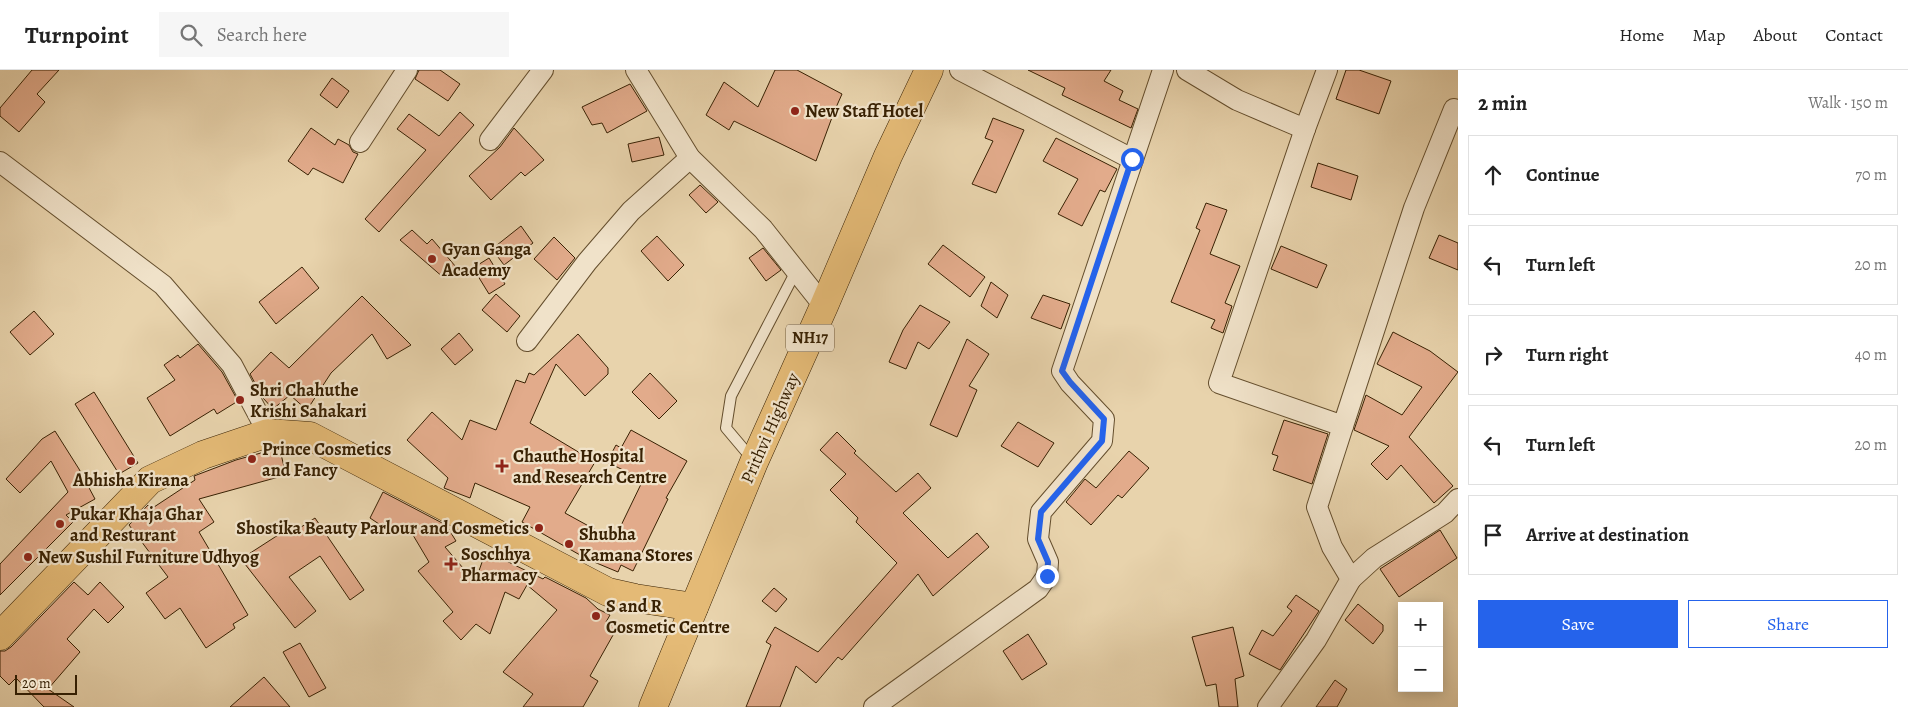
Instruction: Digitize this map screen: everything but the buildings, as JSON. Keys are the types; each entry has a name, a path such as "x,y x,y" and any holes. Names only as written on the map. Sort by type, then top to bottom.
{"main road":[{"name":"Prithvi Highway","path":"653,707 754,462 824,306 888,156 929,70"},
{"path":"0,636 150,480 202,455 268,432 310,436 608,592 694,607"}],"street":[{"path":"360,142 407,70"},
{"path":"490,140 543,70"},
{"path":"636,70 690,158 763,229 824,306"},
{"path":"960,70 1132,159"},
{"path":"874,707 1038,589 1047,576 1048,562 1038,539 1041,512 1102,441 1104,419 1062,371 1163,70"},
{"path":"1187,70 1237,100 1306,130"},
{"path":"1327,70 1220,384 1343,426"},
{"path":"1351,579 1332,547 1317,507 1414,208 1457,106"},
{"path":"527,341 587,262 631,211 690,158"},
{"path":"0,162 163,284 232,365 268,432"},
{"path":"1268,707 1316,640 1351,579 1374,558 1444,513 1458,500"}],"lane":[{"path":"754,462 726,428 730,396 796,271"}],"place":[{"name":"New Staff Hotel","path":"795,111"},
{"name":"Gyan Ganga Academy","path":"432,259"},
{"name":"Shri Chahuthe Krishi Sahakari","path":"240,400"},
{"name":"Prince Cosmetics and Fancy","path":"252,459"},
{"name":"Abhisha Kirana","path":"131,461"},
{"name":"Chauthe Hospital and Research Centre","path":"502,466"},
{"name":"Pukar Khaja Ghar and Resturant","path":"60,524"},
{"name":"Shostika Beauty Parlour and Cosmetics","path":"539,528"},
{"name":"Shubha Kamana Stores","path":"569,544"},
{"name":"New Sushil Furniture Udhyog","path":"28,557"},
{"name":"Soschhya Pharmacy","path":"451,564"},
{"name":"S and R Cosmetic Centre","path":"596,616"}],"route":[{"path":"1047,576 1048,562 1038,539 1041,512 1102,441 1104,419 1062,371 1132,159"}]}
